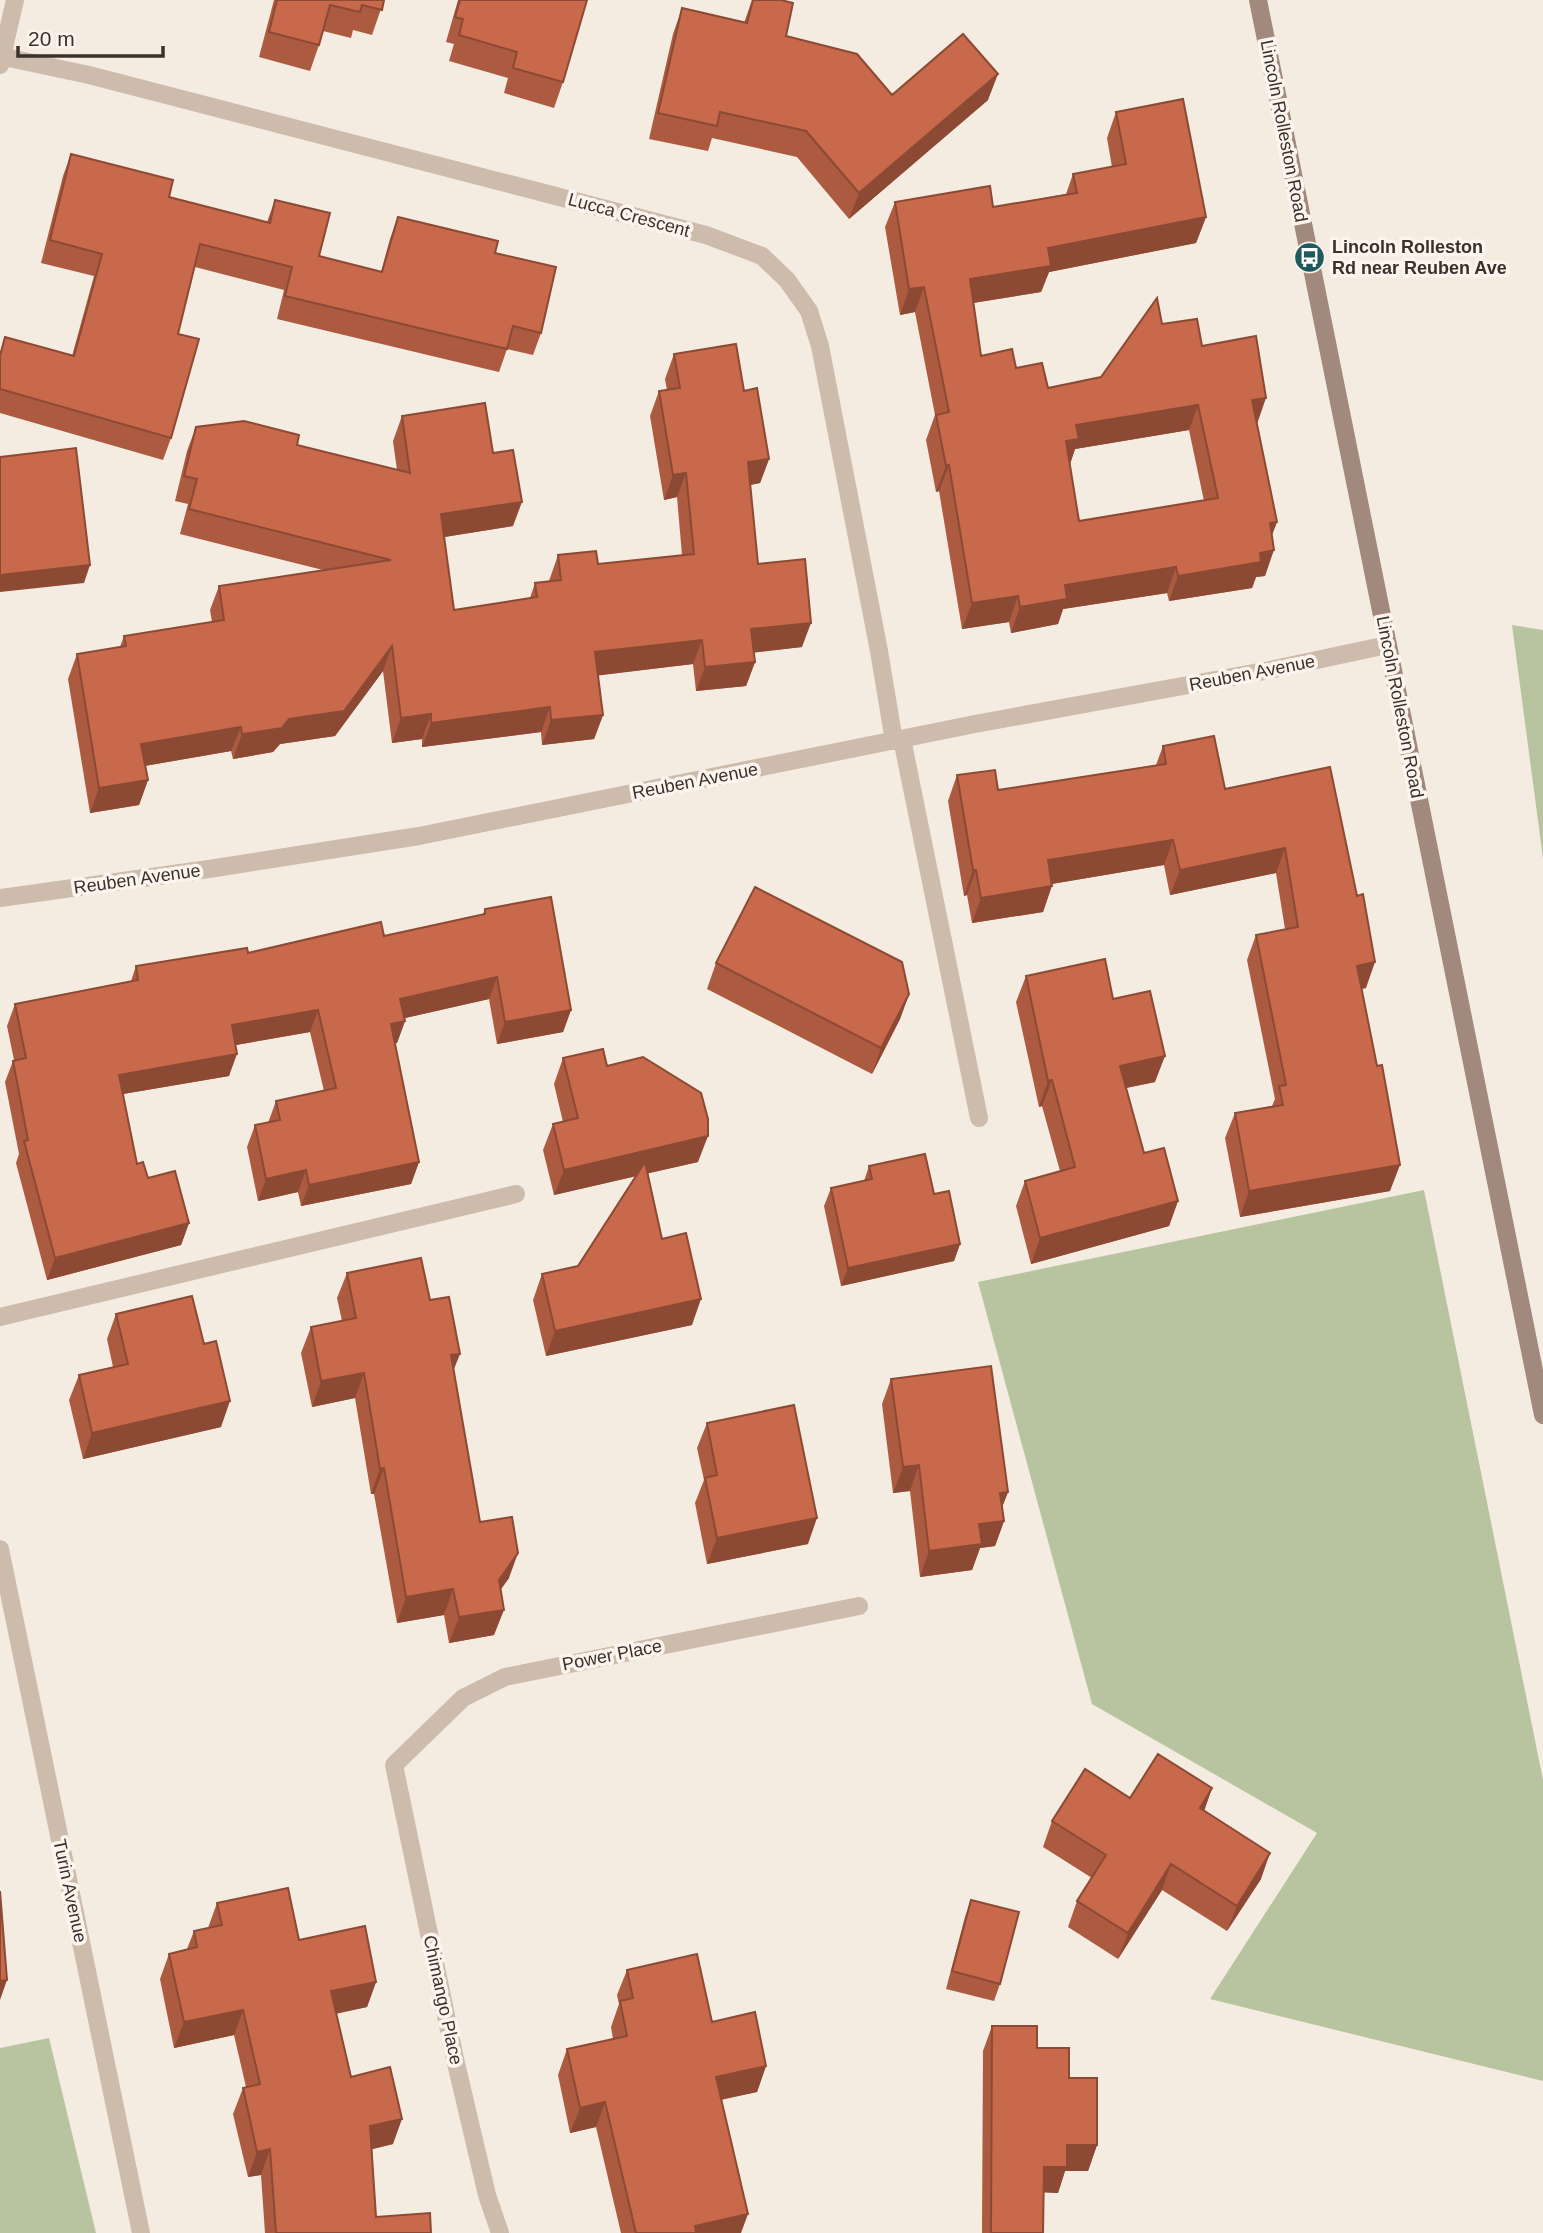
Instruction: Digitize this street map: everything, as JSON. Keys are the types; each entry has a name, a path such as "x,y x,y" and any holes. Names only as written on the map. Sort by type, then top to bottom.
{"main road":[{"name":"Lincoln Rolleston Road","path":"1258,0 1543,1415"}],"street":[{"path":"1,59 15,0"},
{"name":"Lucca Crescent","path":"1,59 89,75 706,235 762,256 787,280 809,311 820,346 876,638 979,1118"},
{"name":"Reuben Avenue","path":"0,898 419,836 1387,645"},
{"path":"0,1317 516,1194"},
{"name":"Turin Avenue","path":"0,1549 141,2233"},
{"name":"Power Place","path":"394,1765 463,1698 505,1677 859,1606"},
{"name":"Chimango Place","path":"394,1765 455,2059 487,2195 500,2233"}],"green space":[{"path":"1512,625 1543,630 1543,858"},
{"path":"1424,1190 1543,1780 1543,2081 1210,1999 1317,1833 1092,1704 978,1282"},
{"path":"49,2038 96,2233 0,2233 0,2048"}],"building":[{"path":"277,0 384,0 382,10 362,5 360,12 330,5 319,45 269,32"},
{"path":"460,0 587,0 563,82 513,68 517,52 459,35 463,19 455,17"},
{"path":"753,0 793,3 786,36 857,54 892,95 963,34 998,74 859,193 806,131 720,112 717,126 658,113 682,8 747,23"},
{"path":"1183,99 1206,217 1048,248 1051,266 970,279 981,356 1012,349 1016,368 1042,363 1048,388 1101,377 1157,298 1162,324 1197,319 1202,346 1256,336 1266,398 1252,400 1277,522 1270,523 1274,550 1260,553 1261,562 1178,576 1176,567 1065,585 1067,599 1020,607 1018,596 972,603 949,465 946,466 936,415 949,412 924,287 909,289 895,202 990,186 993,207 1077,193 1073,174 1126,164 1116,112","holes":["1198,405 1218,498 1079,521 1066,441 1079,439 1076,425"]},
{"path":"71,154 173,180 169,197 270,223 275,200 330,213 319,256 382,272 398,217 498,241 495,253 556,267 541,333 513,326 507,349 285,296 292,267 200,244 178,334 199,339 171,438 0,389 0,356 5,337 74,356 102,254 50,240"},
{"path":"736,344 744,391 757,388 769,459 748,462 758,564 805,559 811,623 751,629 755,662 705,667 702,640 595,652 603,715 551,720 550,707 431,723 431,714 401,718 392,646 344,711 289,719 282,728 242,734 241,727 141,744 148,780 99,788 77,654 126,646 124,636 224,620 219,586 391,560 189,509 197,479 184,476 196,427 244,421 299,435 297,445 410,473 402,416 485,403 493,453 513,450 522,502 441,514 454,610 537,597 535,583 561,580 558,555 596,551 598,564 694,554 686,473 673,475 659,391 680,388 674,354"},
{"path":"76,448 90,565 0,575 0,457"},
{"path":"1214,736 1225,789 1330,767 1357,896 1363,894 1375,962 1357,966 1377,1066 1382,1065 1400,1165 1249,1191 1235,1113 1283,1105 1279,1086 1286,1085 1256,935 1298,927 1285,848 1180,870 1173,840 1048,860 1052,886 981,898 976,870 973,870 957,775 995,770 998,790 1166,764 1163,746"},
{"path":"755,887 902,962 909,994 881,1048 716,963"},
{"path":"551,897 571,1010 505,1022 497,977 400,999 405,1021 391,1024 419,1162 309,1185 306,1170 266,1179 255,1125 280,1120 276,1101 336,1088 318,1010 232,1025 237,1054 119,1075 137,1164 143,1162 148,1178 175,1171 189,1223 55,1258 24,1141 28,1140 13,1061 26,1058 15,1004 138,980 136,966 247,948 248,953 381,922 384,936 485,914 485,909"},
{"path":"1105,959 1113,999 1150,991 1165,1056 1120,1066 1144,1153 1164,1148 1178,1201 1040,1238 1025,1181 1075,1167 1052,1080 1048,1081 1026,976"},
{"path":"603,1049 607,1066 643,1057 701,1093 708,1119 708,1136 564,1170 553,1124 578,1118 563,1058"},
{"path":"925,1154 934,1194 949,1191 960,1244 848,1268 831,1188 872,1179 869,1166"},
{"path":"645,1162 662,1239 686,1233 701,1299 555,1331 542,1274 578,1266"},
{"path":"421,1258 430,1300 449,1297 460,1354 451,1355 480,1522 512,1517 518,1553 499,1580 504,1610 459,1617 453,1589 406,1597 384,1468 380,1469 364,1373 321,1381 311,1327 356,1318 347,1273"},
{"path":"192,1296 204,1344 216,1341 230,1401 92,1433 79,1375 128,1364 116,1314"},
{"path":"991,1366 1008,1492 1000,1493 1004,1521 979,1524 982,1544 929,1551 919,1465 903,1467 891,1379"},
{"path":"794,1405 817,1518 717,1538 705,1478 717,1475 707,1423"},
{"path":"1158,1754 1212,1788 1200,1808 1270,1853 1237,1906 1171,1864 1128,1933 1077,1901 1106,1855 1052,1821 1085,1769 1130,1798"},
{"path":"288,1888 299,1940 365,1926 376,1982 331,1991 351,2077 390,2067 402,2119 370,2126 376,2217 430,2213 431,2233 276,2233 270,2149 257,2152 243,2088 260,2084 243,2010 184,2022 169,1954 197,1947 194,1931 222,1925 217,1903"},
{"path":"0,1891 7,1980 0,1981"},
{"path":"971,1900 1019,1912 1000,1984 952,1971"},
{"path":"697,1954 712,2022 755,2012 766,2066 716,2077 748,2214 695,2226 696,2233 636,2233 605,2102 580,2108 567,2049 627,2036 620,2001 633,1998 627,1970"},
{"path":"992,2026 1037,2026 1037,2048 1069,2048 1069,2078 1097,2078 1097,2145 1067,2145 1067,2167 1044,2167 1043,2233 991,2233"}],"place":[{"name":"Lincoln Rolleston Rd near Reuben Ave","path":"1309,257"}]}
